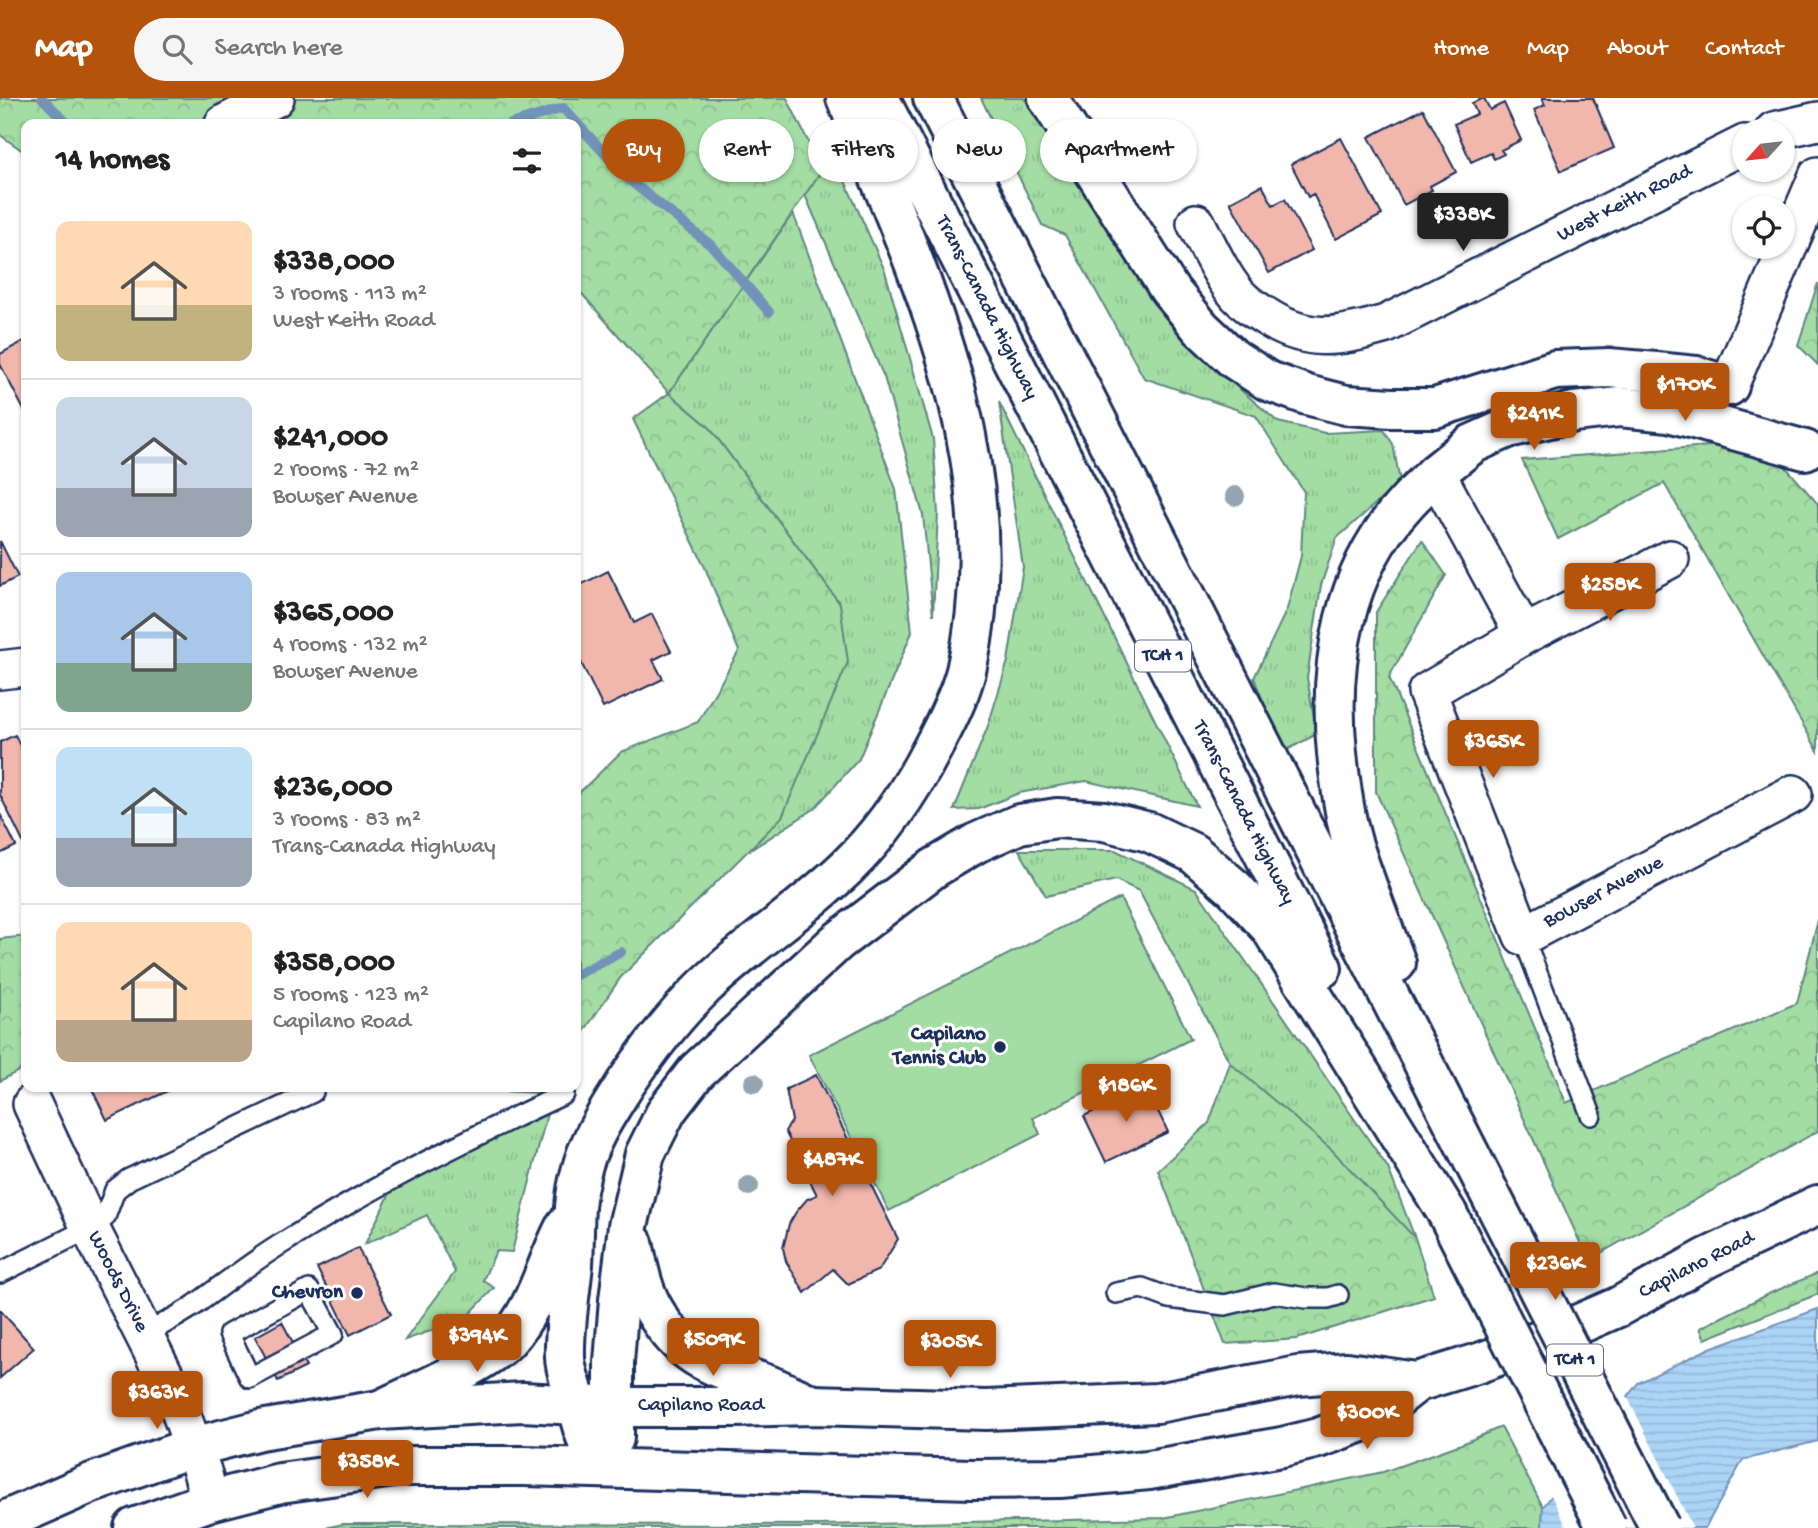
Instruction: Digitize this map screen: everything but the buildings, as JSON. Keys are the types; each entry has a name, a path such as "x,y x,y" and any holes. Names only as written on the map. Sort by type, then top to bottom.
{"main road":[{"path":"598,1468 584,1438 565,1358 574,1253 573,1210 581,1171 598,1126 658,1038 704,987 848,866 884,825 921,771 944,728 965,675 975,621 979,561 969,446 957,392 940,332 910,250 846,98"},
{"name":"Trans-Canada Highway","path":"879,98 1608,1528"},
{"name":"TCH 1","path":"933,98 1660,1528"},
{"path":"1048,98 1169,289 1201,328 1234,359 1268,381 1346,405 1435,408 1555,370 1609,368 1696,376 1730,386 1747,408 1811,454"},
{"path":"1620,407 1648,392 1705,393 1730,386"},
{"path":"1489,1192 1455,1100 1396,962 1352,841 1340,779 1334,724 1335,678 1341,629 1354,586 1377,542 1404,504 1472,444 1507,428 1574,412 1620,407 1669,412 1811,454"},
{"path":"598,1468 614,1438 617,1325 628,1226 645,1154 667,1110 697,1071 837,942 934,868 976,843 1019,824 1057,818 1104,821 1149,832 1193,853 1234,888 1270,927 1447,1213"},
{"name":"Capilano Road","path":"134,1528 210,1501 281,1483 402,1466 598,1468 972,1479 1060,1478 1149,1470 1282,1447 1318,1438 1370,1419 1417,1382 1479,1363 1592,1318 1818,1205"},
{"path":"380,1410 468,1366 507,1339 543,1279 554,1245 573,1210"},
{"path":"628,1226 643,1286 654,1310 689,1353 714,1368 765,1384 813,1405"},
{"name":"Capilano Road","path":"0,1523 89,1484 193,1447 260,1430 380,1410 523,1402 614,1407 813,1405 986,1410 1157,1403 1298,1376 1347,1371 1417,1382"}],"street":[{"path":"234,119 275,98"},
{"path":"1796,126 1818,121"},
{"name":"West Keith Road","path":"1196,223 1233,290 1257,311 1282,327 1299,333 1325,337 1352,334 1385,324 1732,150"},
{"path":"1730,386 1818,176"},
{"path":"1436,473 1524,635"},
{"name":"Bowser Avenue","path":"1670,559 1524,635 1427,692 1523,936 1793,794"},
{"path":"0,670 21,668"},
{"name":"Woods Drive","path":"32,1104 90,1228 174,1394 210,1501"}],"lane":[{"path":"1523,936 1591,1115"},
{"path":"0,1273 90,1228 105,1217 115,1190 129,1179 313,1092"},
{"path":"144,1335 192,1307 285,1241 387,1180 564,1094"},
{"path":"1116,1293 1142,1288 1169,1298 1224,1304 1274,1293 1306,1298 1338,1295"},
{"path":"309,1290 333,1334 250,1378 229,1334 309,1290"}],"green space":[{"path":"0,98 787,98 808,141 808,182 814,182 669,393 581,293 581,119 21,119 21,150 0,135"},
{"path":"981,98 1024,98 1040,123 1040,182 1078,182 1154,301 1198,353 1278,422 1325,433 1384,430 1393,444 1400,482 1337,538 1321,585 1307,678 1317,734 1283,752 1254,678 1287,609 1301,556 1304,492 1256,416 1144,378 1065,235 1042,225 1021,182 1026,182 1026,119 991,119"},
{"path":"814,182 845,182 885,271 933,439 938,513 933,615 923,515 884,377 805,195"},
{"path":"793,213 896,489 912,632 859,759 814,809 749,851 784,813 840,604 709,427 669,393"},
{"path":"1818,283 1818,365 1798,345"},
{"path":"669,393 709,427 840,604 848,662 782,817 621,977 581,1036 581,791 621,752 698,722 739,651 704,565 633,419"},
{"path":"999,402 1197,806 1086,781 1019,793 979,809 954,810 988,726 1008,661 1023,567"},
{"path":"1764,442 1818,504 1818,751 1664,483 1558,539 1522,460"},
{"path":"1422,540 1446,575 1389,677 1566,1103 1797,1003 1818,920 1818,1131 1588,1260 1376,792 1376,612"},
{"path":"1019,850 1115,850 1196,889 1388,1168 1415,1238 1230,1063 1139,891 1116,880 1046,896"},
{"name":"Capilano Tennis Club","path":"1120,898 1191,1039 1033,1118 1040,1134 889,1211 809,1055"},
{"path":"21,937 21,1070 0,1081 0,939"},
{"path":"1230,1063 1332,1150 1415,1238 1434,1296 1297,1339 1225,1344 1158,1170 1209,1123"},
{"path":"520,1092 553,1092 552,1094"},
{"path":"552,1094 512,1252 496,1251 483,1280 494,1288 465,1319 405,1340 455,1272 427,1215 365,1244 395,1183"},
{"path":"1818,1273 1818,1294 1705,1339 1700,1328"},
{"path":"1501,1427 1543,1507 1542,1528 325,1528 343,1524 819,1525 1163,1518 1383,1472"}],"water":[{"path":"1818,1309 1818,1441 1743,1460 1705,1528 1542,1528 1543,1507 1638,1383 1710,1348"}],"pier":[{"path":"1626,1394 1693,1528 1567,1528 1550,1493"}],"waterway":[{"path":"42,98 63,119"},
{"path":"527,119 563,108 573,119"},
{"path":"581,128 628,179 713,247 769,312"},
{"path":"581,972 621,952"}],"place":[{"name":"Capilano Tennis Club","path":"1000,1047"},
{"name":"Chevron","path":"357,1293"}]}
